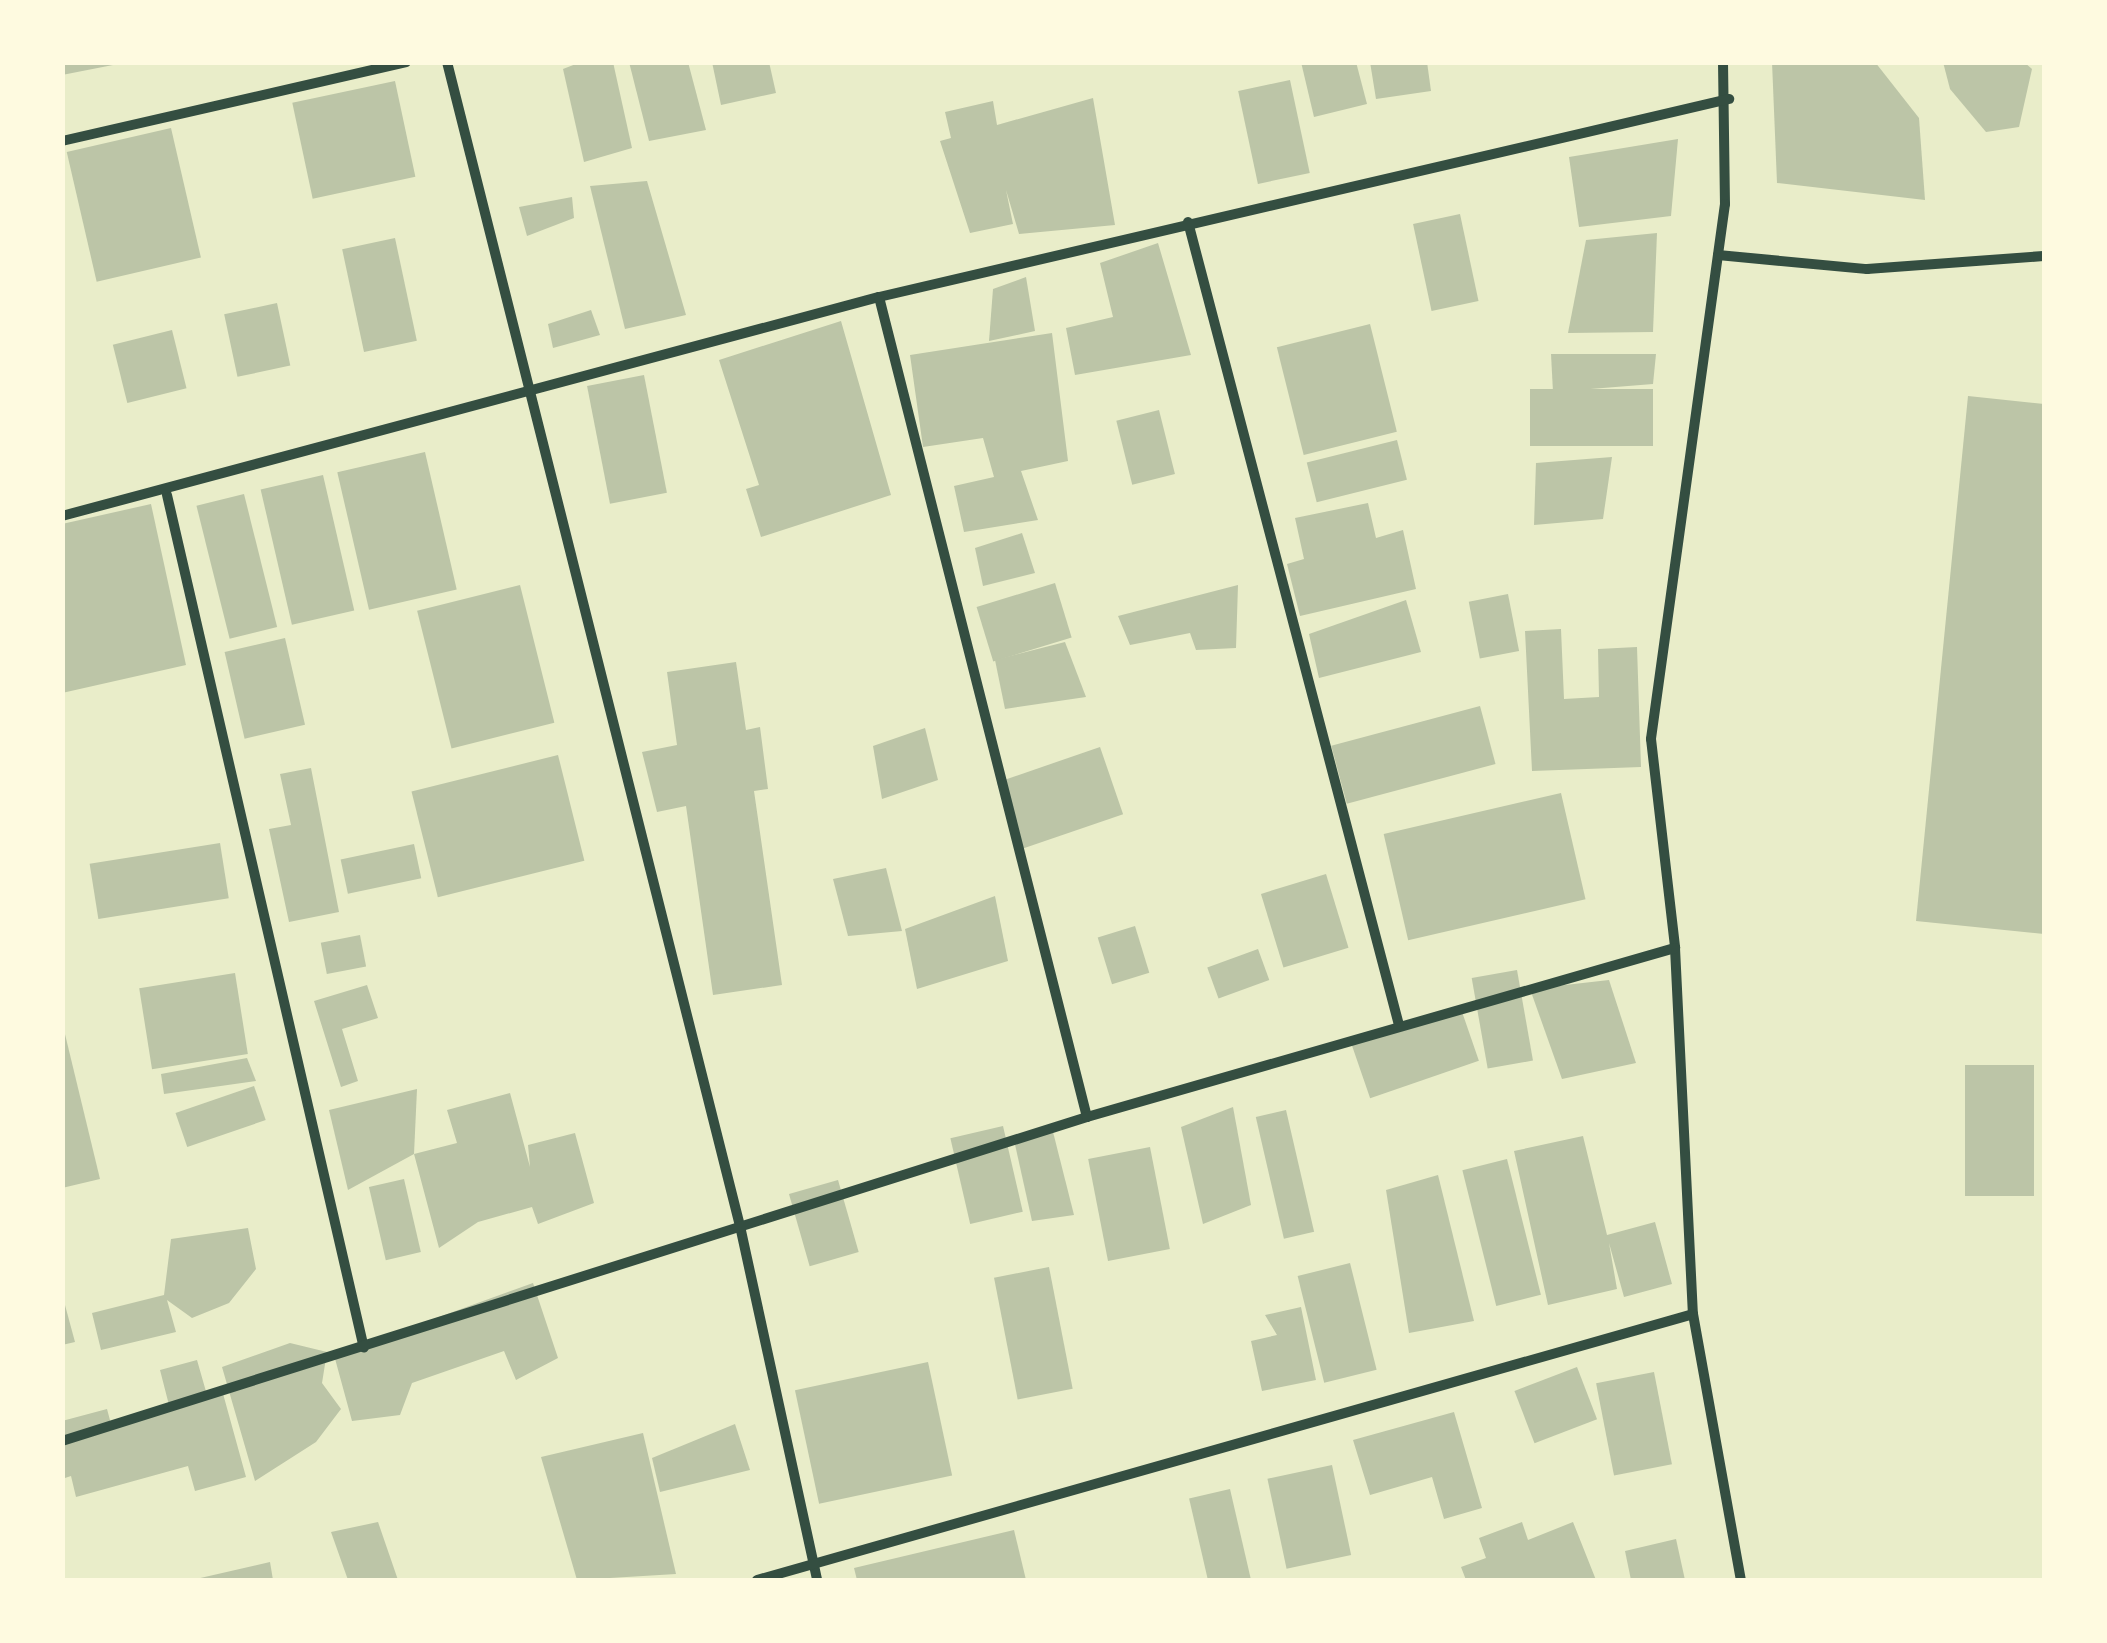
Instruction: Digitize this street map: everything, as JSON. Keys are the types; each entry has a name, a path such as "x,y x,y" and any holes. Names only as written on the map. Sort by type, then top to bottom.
{"street":[{"path":"62,142 406,62"},
{"path":"447,62 524,392 740,1226 817,1580"},
{"path":"1724,62 1730,99 1718,255 1650,739 1675,948 1692,1314 1741,1580"},
{"path":"62,516 167,495 524,392 879,298 1188,222 1730,99"},
{"path":"1188,222 1400,1026"},
{"path":"1718,255 1867,270 2044,256"},
{"path":"879,298 1087,1117"},
{"path":"167,495 364,1348"},
{"path":"62,1442 1087,1117 1675,948"},
{"path":"757,1580 1692,1314"}],"building":[{"path":"62,62 118,62 118,64 62,75"},
{"path":"581,62 613,62 632,148 584,162 563,69"},
{"path":"629,62 688,62 706,130 649,141"},
{"path":"712,62 769,62 776,93 721,105"},
{"path":"1301,62 1356,62 1367,104 1314,117"},
{"path":"1370,62 1427,62 1431,91 1376,99"},
{"path":"1772,62 1875,62 1919,118 1925,200 1777,183"},
{"path":"1943,62 2024,62 2032,69 2019,127 1986,132 1950,89"},
{"path":"1290,80 1310,173 1258,184 1238,91"},
{"path":"395,81 415,177 313,199 292,103"},
{"path":"1093,98 1115,225 1019,234 1006,190 1013,224 970,233 940,141 951,138 945,112 993,101 997,125"},
{"path":"171,128 201,258 97,282 67,152"},
{"path":"1678,139 1671,216 1579,227 1569,157"},
{"path":"647,181 686,315 625,329 590,186"},
{"path":"572,197 574,218 527,236 519,207"},
{"path":"1460,214 1479,301 1432,311 1413,224"},
{"path":"1657,233 1653,332 1568,333 1586,240"},
{"path":"395,238 417,341 364,352 342,249"},
{"path":"1158,243 1191,355 1075,375 1066,328 1113,317 1100,263"},
{"path":"1026,277 1035,331 989,341 993,289"},
{"path":"277,303 290,366 237,377 224,314"},
{"path":"591,310 600,335 553,348 548,324"},
{"path":"841,321 891,495 761,537 746,489 759,485 719,360"},
{"path":"1370,324 1397,432 1304,455 1277,347"},
{"path":"172,330 187,388 127,403 113,345"},
{"path":"1052,333 1068,461 1021,471 1038,520 964,532 954,486 994,477 983,438 923,447 910,355"},
{"path":"1551,354 1656,354 1653,384 1553,392"},
{"path":"644,375 667,493 610,504 587,386"},
{"path":"1530,389 1653,389 1653,446 1530,446"},
{"path":"1968,396 2044,404 2044,934 1916,921"},
{"path":"1159,410 1175,474 1132,485 1116,421"},
{"path":"1397,440 1407,480 1317,502 1307,462"},
{"path":"425,452 457,589 369,610 337,472"},
{"path":"1612,457 1603,519 1534,525 1536,463"},
{"path":"323,475 354,610 292,625 261,489"},
{"path":"244,494 277,627 230,639 196,506"},
{"path":"1368,503 1376,538 1403,530 1416,589 1300,616 1287,564 1304,559 1295,518"},
{"path":"151,504 186,665 62,693 62,524"},
{"path":"1022,533 1035,573 983,586 975,548"},
{"path":"1055,583 1072,638 993,661 977,607"},
{"path":"520,585 554,723 452,748 417,611"},
{"path":"1238,585 1236,648 1196,650 1190,633 1130,645 1118,616"},
{"path":"1508,594 1519,651 1480,659 1469,602"},
{"path":"1406,600 1421,652 1319,678 1309,634"},
{"path":"1561,629 1564,699 1599,697 1598,649 1637,647 1641,767 1532,771 1525,631"},
{"path":"285,638 305,725 245,739 225,652"},
{"path":"1065,642 1086,697 1005,709 995,660"},
{"path":"736,662 746,730 760,727 768,789 754,791 782,985 713,995 686,806 657,812 642,752 677,745 667,672"},
{"path":"1480,706 1496,764 1347,804 1331,746"},
{"path":"925,728 938,780 882,799 873,746"},
{"path":"1100,747 1123,814 1020,850 997,782"},
{"path":"558,755 584,861 438,897 411,792"},
{"path":"311,768 339,912 289,922 269,829 291,825 280,774"},
{"path":"1561,793 1586,899 1408,940 1384,834"},
{"path":"220,843 229,898 98,919 90,864"},
{"path":"414,844 421,878 348,894 341,860"},
{"path":"886,868 902,931 848,936 833,879"},
{"path":"1326,874 1349,948 1283,968 1261,894"},
{"path":"995,896 1008,961 917,989 905,929"},
{"path":"1135,926 1149,973 1112,984 1098,937"},
{"path":"360,935 366,966 327,974 321,943"},
{"path":"1258,949 1269,980 1219,998 1207,967"},
{"path":"1517,970 1533,1061 1488,1069 1472,978"},
{"path":"235,973 248,1054 152,1069 139,988"},
{"path":"1609,980 1636,1063 1562,1079 1530,989"},
{"path":"367,985 378,1018 342,1029 358,1081 341,1087 314,1001"},
{"path":"1460,1006 1479,1061 1370,1098 1351,1043"},
{"path":"62,1031 100,1179 62,1188"},
{"path":"247,1058 256,1081 164,1094 161,1074"},
{"path":"1965,1065 2034,1065 2034,1196 1965,1196"},
{"path":"254,1086 266,1120 187,1147 176,1113"},
{"path":"417,1089 414,1154 348,1190 329,1110"},
{"path":"510,1093 530,1167 528,1145 575,1133 594,1203 538,1224 532,1207 478,1222 439,1248 414,1154 457,1143 447,1110"},
{"path":"1233,1107 1251,1205 1203,1224 1181,1127"},
{"path":"1286,1110 1314,1232 1284,1239 1256,1117"},
{"path":"1051,1124 1074,1215 1032,1221 1014,1140"},
{"path":"1003,1126 1023,1212 970,1224 950,1138"},
{"path":"1583,1136 1607,1235 1655,1222 1672,1284 1624,1297 1609,1243 1617,1289 1548,1305 1514,1151"},
{"path":"1150,1147 1170,1249 1108,1261 1088,1159"},
{"path":"1507,1159 1541,1295 1496,1306 1462,1170"},
{"path":"1438,1175 1474,1321 1409,1333 1386,1190"},
{"path":"404,1179 421,1252 386,1260 369,1187"},
{"path":"838,1180 859,1252 810,1266 789,1194"},
{"path":"248,1228 256,1269 229,1303 192,1318 167,1300 176,1332 101,1350 92,1313 164,1295 171,1239"},
{"path":"1350,1263 1377,1370 1324,1383 1298,1276"},
{"path":"1049,1267 1073,1389 1018,1399 994,1278"},
{"path":"533,1283 558,1358 516,1380 504,1351 412,1383 400,1415 352,1421 334,1355"},
{"path":"62,1294 75,1342 62,1345"},
{"path":"1301,1307 1316,1380 1262,1391 1251,1341 1277,1335 1265,1315"},
{"path":"290,1343 327,1352 322,1383 341,1409 316,1442 255,1481 222,1367"},
{"path":"197,1360 207,1395 222,1390 246,1477 195,1491 188,1466 76,1497 71,1476 62,1479 62,1421 107,1409 111,1424 170,1409 160,1370"},
{"path":"928,1362 952,1475 819,1504 795,1390"},
{"path":"1577,1367 1597,1419 1535,1443 1514,1391"},
{"path":"1654,1372 1672,1464 1614,1476 1596,1383"},
{"path":"1454,1412 1482,1508 1444,1519 1432,1477 1370,1495 1353,1440"},
{"path":"735,1424 750,1470 660,1492 652,1458"},
{"path":"643,1433 676,1574 577,1580 541,1457"},
{"path":"1332,1465 1351,1555 1287,1569 1267,1479"},
{"path":"1230,1489 1251,1580 1208,1580 1189,1498"},
{"path":"378,1522 398,1580 348,1580 331,1532"},
{"path":"1522,1522 1528,1540 1573,1522 1596,1580 1466,1580 1461,1567 1486,1558 1479,1538"},
{"path":"1014,1530 1026,1580 857,1580 854,1568"},
{"path":"1676,1539 1685,1580 1631,1580 1625,1551"},
{"path":"270,1562 273,1580 196,1580 196,1579"}]}
